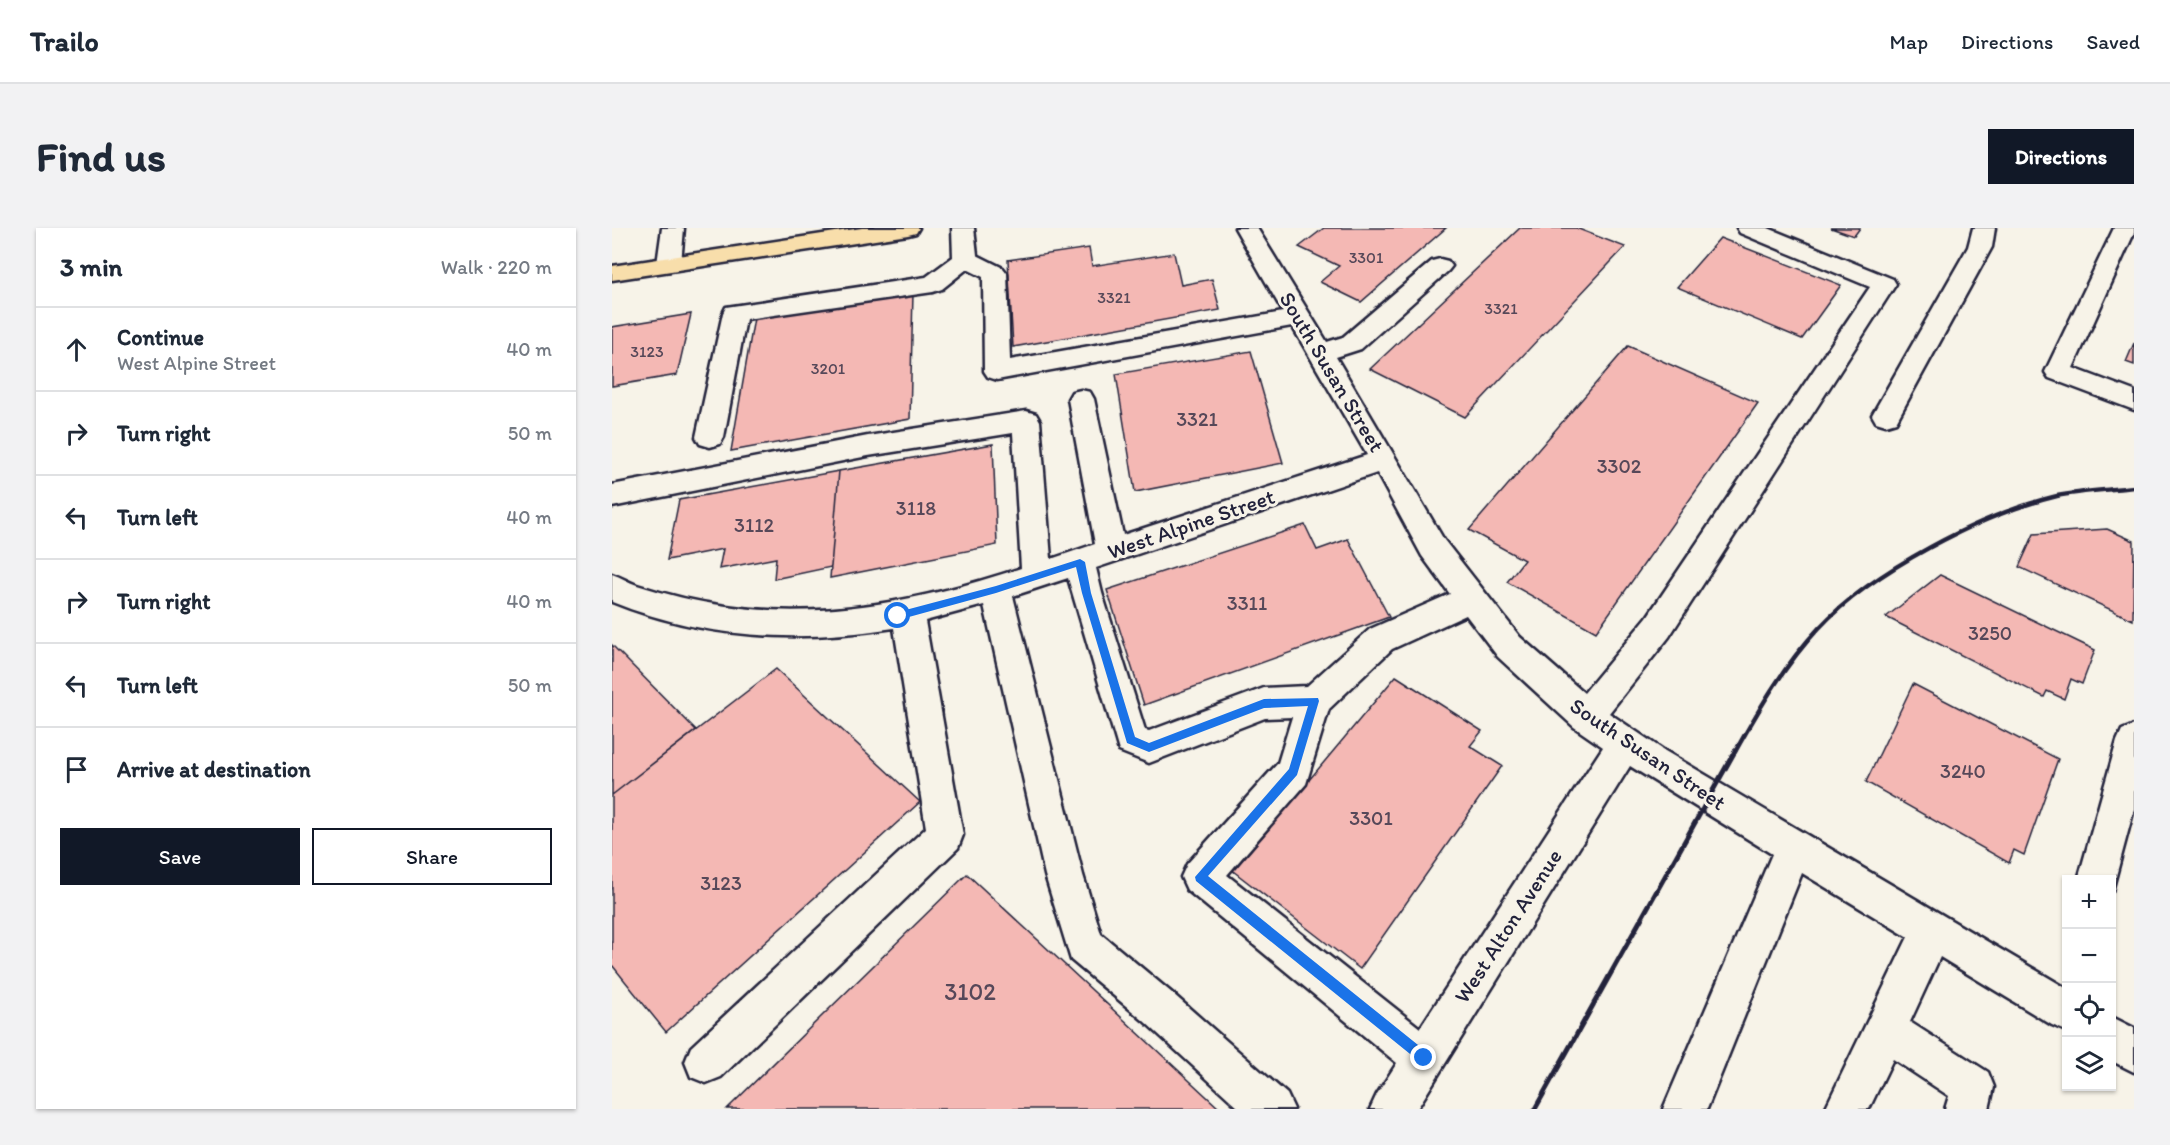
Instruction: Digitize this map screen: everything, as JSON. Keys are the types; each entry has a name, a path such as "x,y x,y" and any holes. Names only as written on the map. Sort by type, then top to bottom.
{"main road":[{"path":"612,273 908,228"}],"street":[{"path":"669,264 673,228"},
{"path":"963,228 965,259"},
{"name":"South Susan Street","path":"1246,228 1322,353 1433,548 1509,647 1586,716 1683,782 2062,1008"},
{"path":"1586,716 1658,627 1884,284 1748,228"},
{"path":"1886,415 1980,247 1984,228"},
{"path":"2125,228 2058,372 2134,401"},
{"path":"965,259 995,273 997,371 1298,316"},
{"path":"710,437 735,313 933,284 965,259"},
{"path":"1322,353 1352,343 1440,266"},
{"path":"1081,399 1112,551"},
{"path":"612,496 868,446 1026,421 1037,576"},
{"name":"West Alpine Street","path":"613,589 698,616 764,625 830,625 908,614 996,590 1384,460"},
{"path":"1080,562 1086,593 1131,740 1149,747 1264,704 1314,701"},
{"path":"996,590 1064,875 1085,946 1158,1007 1272,1109"},
{"path":"1424,1058 1200,877 1293,772 1314,701 1382,639 1470,599"},
{"path":"706,1062 945,835 908,614"},
{"path":"2098,875 2134,741"},
{"name":"West Alton Avenue","path":"1392,1109 1625,744"},
{"path":"1685,1109 1794,847"},
{"path":"1847,1109 1932,930"},
{"path":"1885,1030 1973,1087 1967,1109"},
{"path":"2116,1040 2134,1051"}],"building":[{"path":"1324,228 1446,228 1361,302 1320,282 1339,266 1299,247"},
{"path":"1520,228 1576,228 1625,247 1465,417 1370,369"},
{"path":"1831,228 1860,228 1854,236"},
{"path":"1720,238 1841,285 1802,339 1677,287"},
{"path":"1089,248 1092,266 1174,253 1181,285 1212,279 1220,310 1013,347 1008,260"},
{"path":"913,293 910,419 731,451 754,318"},
{"path":"691,314 677,375 612,386 612,327"},
{"path":"2134,343 2134,365 2126,362"},
{"path":"1628,346 1758,403 1596,632 1507,582 1524,560 1469,530"},
{"path":"1251,351 1283,463 1135,492 1116,374"},
{"path":"993,444 997,545 830,578 839,471"},
{"path":"839,471 831,567 774,579 776,558 719,569 723,549 667,560 679,500"},
{"path":"1305,525 1317,550 1348,539 1389,617 1144,705 1107,590"},
{"path":"2107,529 2134,541 2133,620 2019,567 2034,534"},
{"path":"1940,575 2095,650 2082,684 2071,679 2064,699 2047,691 2044,697 1886,617"},
{"path":"612,645 696,730 612,795"},
{"path":"776,669 920,802 666,1032 612,965 612,795"},
{"path":"1396,676 1482,731 1470,746 1502,766 1360,969 1233,871"},
{"path":"1913,684 2058,759 2024,855 2014,850 2009,863 1866,782"},
{"path":"967,874 1220,1109 727,1109"}],"railway":[{"path":"1735,752 1773,687 1819,628 1841,607 1898,566 1963,531 2027,505 2066,494 2134,487"},
{"path":"1535,1109 1735,751"}],"route":[{"path":"898,616 996,590 1080,562 1086,593 1131,740 1149,747 1264,704 1314,701 1293,772 1200,877 1424,1058"}]}
